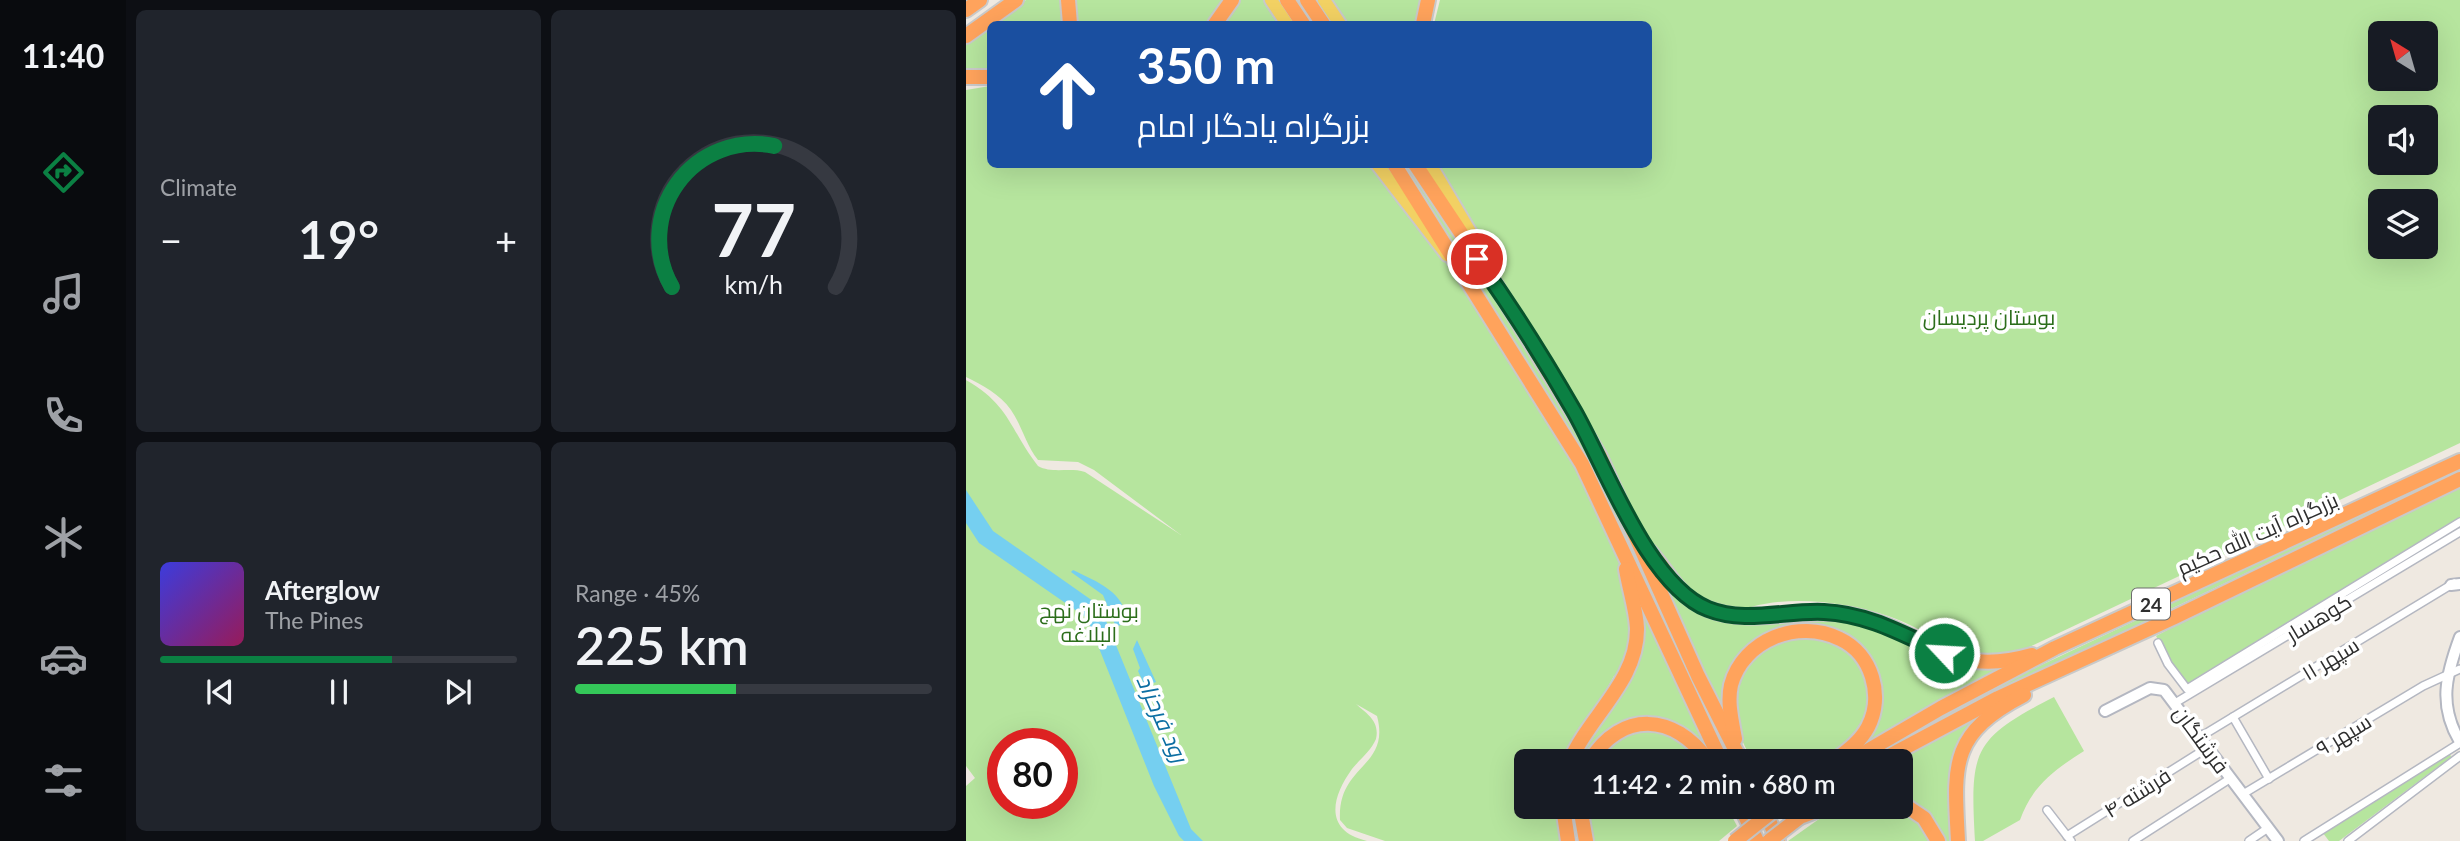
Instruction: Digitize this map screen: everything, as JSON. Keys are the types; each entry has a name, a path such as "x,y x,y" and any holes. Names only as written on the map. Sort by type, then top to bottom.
{"highway":[{"path":"966,10 979,0"},
{"path":"966,36 1016,0"},
{"path":"1068,0 1070,21"},
{"path":"1217,21 1232,0"},
{"path":"1287,0 1301,21"},
{"path":"1307,0 1321,21"},
{"path":"1424,21 1428,0"},
{"path":"966,77 987,77"},
{"path":"1397,168 1562,429 1715,749"},
{"path":"1418,168 1573,409 1600,457 1698,676 1735,749"},
{"name":"بزرگراه آیت الله حکیم","path":"1871,749 1941,708 2055,648 2460,461"},
{"name":"بزرگراه آیت الله حکیم","path":"1901,749 1962,715 2175,617 2460,479"},
{"path":"1639,540 1682,595 1721,613 1751,616 1807,611 1850,614 1944,653 1979,663 2003,662 2055,648"},
{"path":"1576,749 1621,682 1634,650 1636,618 1622,551"},
{"path":"1958,841 1956,768 1964,747 1980,725 2011,702 2175,617"},
{"path":"1738,749 1730,707 1735,672 1750,652 1767,640 1809,631 1831,635 1847,643 1865,662 1874,684 1874,711 1868,727 1849,749"},
{"path":"1598,749 1615,733 1644,724 1675,730 1692,741 1698,749"},
{"path":"1913,811 1924,818 1938,841"},
{"path":"1565,819 1568,841"},
{"path":"1582,819 1586,841"},
{"path":"1747,819 1757,841"},
{"path":"1735,841 1763,819"},
{"path":"1768,819 1778,841"},
{"path":"1769,841 1797,819"}],"main road":[{"path":"1271,0 1285,21"},
{"path":"1324,0 1338,21"},
{"path":"1380,168 1440,249 1458,263"},
{"path":"1432,168 1475,240 1477,259"}],"street":[{"path":"2158,643 2168,664 2187,689 2460,522"},
{"name":"کوهسار","path":"2175,703 2460,532"},
{"name":"سپهر ۱۱","path":"2200,737 2457,583"},
{"path":"2304,841 2316,838 2460,743 2445,706 2446,678 2460,637"},
{"name":"سپهر ۹","path":"2243,794 2423,686 2446,678 2460,669"},
{"name":"فرشتگان","path":"2105,711 2155,687 2164,690 2277,841"},
{"path":"2233,717 2269,779"},
{"name":"فرشته ۴","path":"2069,838 2207,748"},
{"path":"2348,841 2460,755"},
{"path":"2133,841 2231,778"},
{"path":"2047,810 2069,838"},
{"path":"2249,841 2268,828"}],"green space":[{"path":"1026,0 1065,0 1067,21 997,21"},
{"path":"1071,0 1228,0 1213,21 1073,21"},
{"path":"1236,0 1267,0 1281,21 1223,21"},
{"path":"1327,0 1424,0 1420,21 1341,21"},
{"name":"بوستان پردیسان","path":"1440,0 2460,0 2460,443 2021,651 1975,653 1888,616 1827,603 1785,601 1744,609 1726,617 1847,618 1900,637 2012,665 1862,749 1852,749 1872,726 1867,659 1804,628 1738,660 1730,731 1687,638 1664,650 1709,749 1695,749 1647,720 1605,749 1581,749 1631,667 1614,676 1573,749 1514,749 1514,819 1561,819 1565,841 1385,841 1347,828 1340,820 1341,802 1346,787 1371,757 1377,746 1379,733 1377,716 1356,704 1374,723 1376,739 1345,780 1339,791 1336,812 1344,830 1367,841 966,841 966,786 975,778 966,766 966,380 981,389 1001,409 1038,466 1049,470 1085,472 1181,535 1094,470 1078,462 1038,460 1007,404 990,390 966,377 966,90 987,86 987,168 1652,168 1652,21 1435,21"},
{"path":"987,28 987,74 966,74 966,44"},
{"path":"2460,467 2460,471 1932,723 1888,749 1881,749 1997,686"},
{"path":"2460,484 2460,522 2189,694 2156,636 2291,565"},
{"path":"1796,636 1830,639 1858,659 1870,693 1863,728 1841,749 1746,749 1739,734 1733,709 1739,674 1761,648"},
{"path":"2037,685 1970,731 1954,841 1942,841 1913,811 1912,749"},
{"path":"2054,697 2084,751 2045,780 2031,798 2020,820 1983,841 1975,841 1974,786 1976,767 1982,751 2006,724"},
{"path":"1632,730 1669,732 1689,749 1604,749"},
{"path":"2450,754 2451,757 2339,841 2329,841 2323,833"},
{"path":"1913,816 1934,841 1788,841 1819,819 1913,819"},
{"path":"1586,819 1733,819 1737,826 1719,841 1590,841"}],"water":[{"path":"966,490 993,531 1100,606 1191,829 1203,841 1184,841 1179,836 1154,786 1087,618 979,543 966,523"},
{"path":"1073,570 1109,589 1116,596 1125,613 1125,623 1116,627 1103,595 1071,572"},
{"path":"1137,640 1156,682 1145,686 1133,649"}],"route":[{"path":"1477,259 1573,409 1600,457 1639,540 1653,554 1668,580 1682,595 1710,610 1740,616 1807,611 1850,614 1870,620 1944,653"}],"park label":[{"name":"بوستان نهج البلاغه","path":"1089,621"}],"water label":[{"name":"رود فرحزاد","path":"1163,718"}]}
